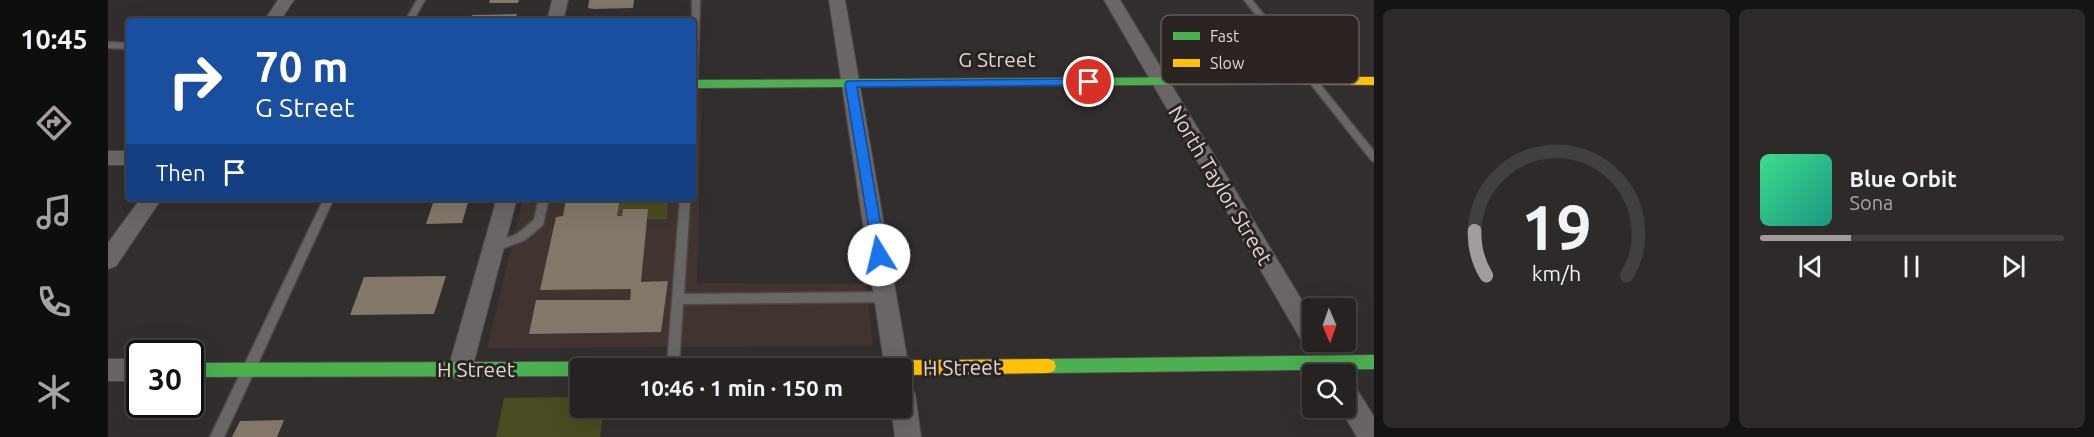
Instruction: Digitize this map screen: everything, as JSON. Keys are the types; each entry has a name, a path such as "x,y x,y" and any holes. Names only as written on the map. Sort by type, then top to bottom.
{"street":[{"path":"274,18 286,0"},
{"path":"556,18 560,0"},
{"path":"837,0 895,358"},
{"name":"North Taylor Street","path":"1112,0 1161,82"},
{"name":"G Street","path":"696,84 1161,82"},
{"name":"North Taylor Street","path":"1162,84 1322,354"},
{"path":"108,158 126,158"},
{"path":"108,260 150,201"},
{"path":"460,369 506,201"},
{"name":"H Street","path":"912,368 1322,354 1374,362"},
{"name":"H Street","path":"204,370 570,368"},
{"path":"108,370 126,370"},
{"path":"1356,411 1371,437"},
{"path":"906,418 909,437"}],"lane":[{"path":"411,18 421,0"},
{"path":"695,18 696,0"},
{"path":"1248,0 1260,15"},
{"path":"108,45 126,46"},
{"path":"1315,84 1374,158"},
{"path":"217,437 327,201"},
{"path":"493,249 521,237 539,222 543,201"},
{"path":"674,358 685,201"},
{"path":"678,298 886,297"}],"shaded area":[{"path":"696,90 702,90 697,283 866,284 873,346 487,348 522,201 696,201"},
{"path":"620,201 668,201 667,219 647,219 647,209 623,209 622,216 617,216"},
{"path":"570,397 570,418 603,418 600,437 496,437 504,398"}],"building":[{"path":"490,0 519,0 518,3 489,3"},
{"path":"589,0 634,0 633,8 594,9 588,8"},
{"path":"517,14 516,18 471,18 472,15"},
{"path":"434,201 468,201 462,223 426,224"},
{"path":"566,201 620,201 617,216 622,216 623,209 648,209 641,282 668,281 661,332 529,334 536,300 630,300 631,289 540,290 556,217 563,216"},
{"path":"446,276 434,314 350,315 364,277"},
{"path":"284,420 277,437 232,437 240,421"}],"traffic: fast":[{"path":"696,84 1161,82"},
{"path":"1048,366 1374,362"},
{"path":"204,370 570,369"}],"traffic: slow":[{"path":"1359,81 1374,81"},
{"path":"912,367 1048,366"}],"route":[{"path":"879,255 851,84 1089,82"}]}
